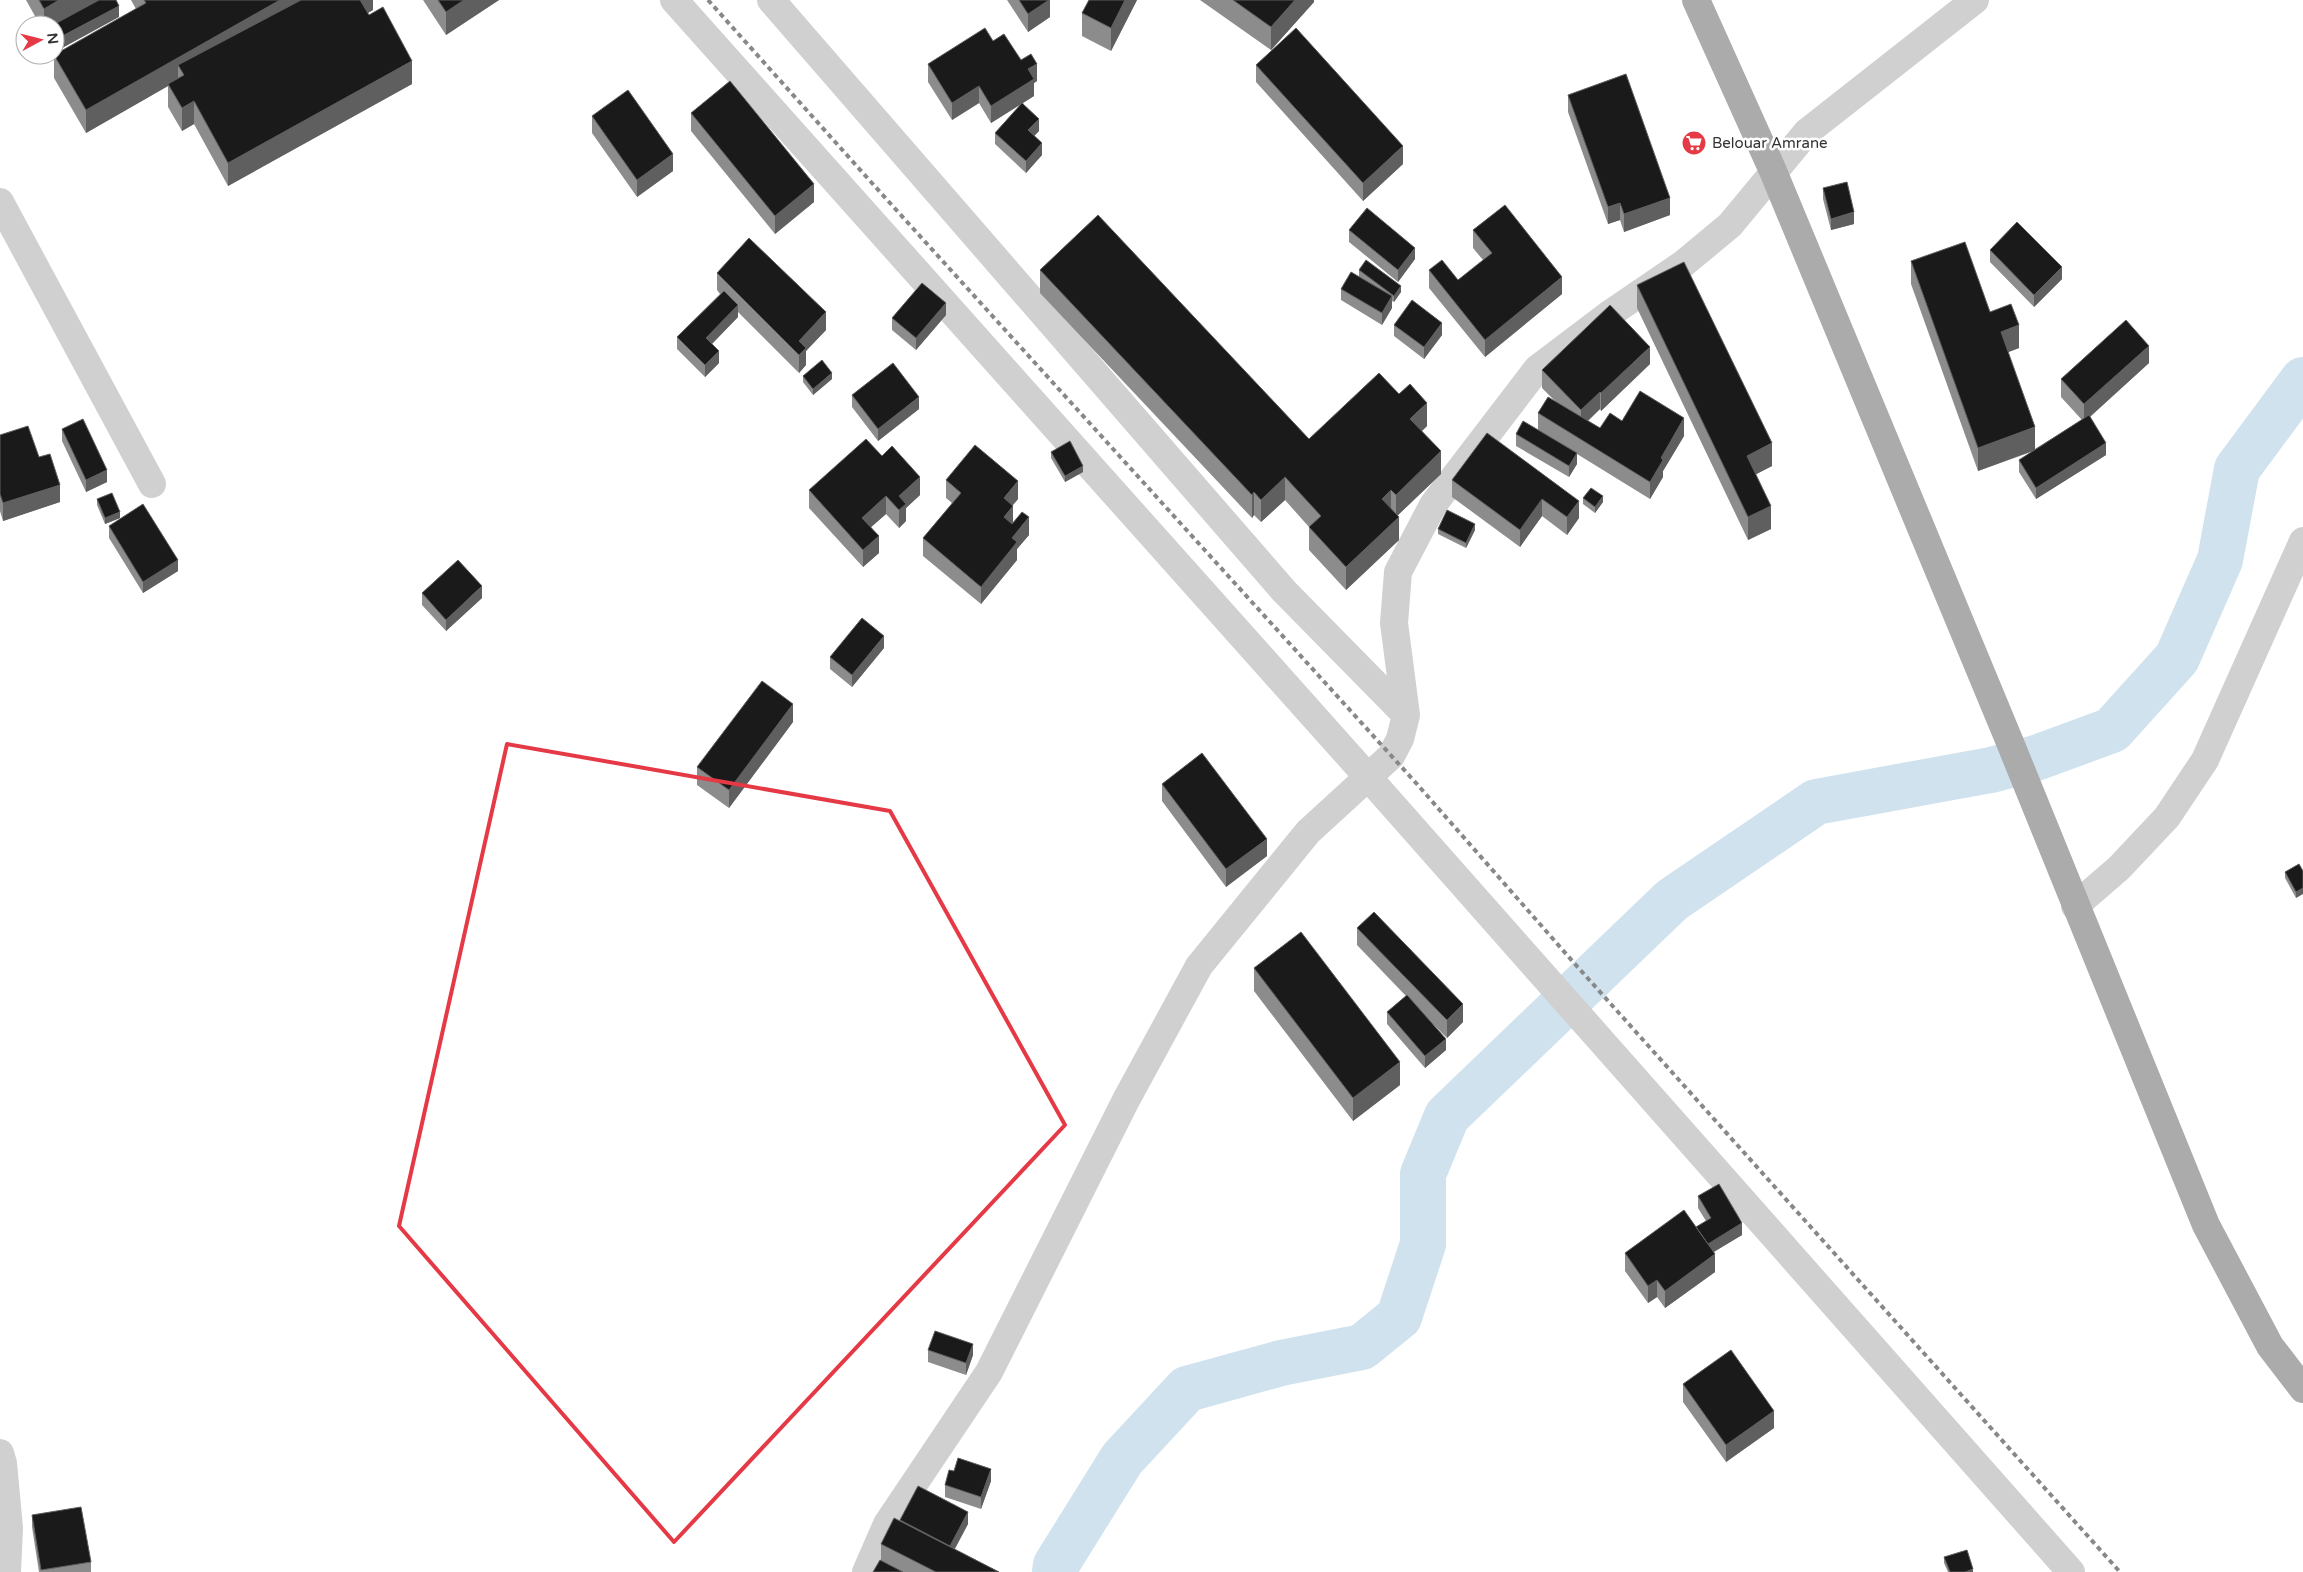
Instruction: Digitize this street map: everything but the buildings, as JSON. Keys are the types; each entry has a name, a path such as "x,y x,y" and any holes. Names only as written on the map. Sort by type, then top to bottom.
{"main road":[{"path":"1696,0 1773,171 2009,740 2206,1225 2270,1346 2303,1389"}],"street":[{"path":"674,0 1367,776 2071,1572"},
{"path":"772,0 1284,590 1406,715"},
{"path":"866,1572 887,1524 989,1372 1126,1100 1199,966 1308,832 1391,756 1400,739 1406,715 1394,623 1398,572 1433,505 1537,370 1611,313 1683,264 1730,225 1807,132 1975,0"},
{"path":"0,202 152,484"},
{"path":"2075,906 2119,868 2167,817 2205,760 2303,541"},
{"path":"0,1452 3,1463 9,1528 7,1572"}],"highlighted area":[{"path":"507,744 890,811 1065,1125 674,1542 399,1226"}],"waterway":[{"path":"1055,1572 1056,1565 1122,1459 1187,1389 1281,1363 1362,1347 1399,1317 1423,1244 1423,1174 1447,1116 1672,900 1816,802 1991,770 2036,758 2112,730 2177,658 2220,560 2237,469 2303,380"}],"railway":[{"path":"708,0 1416,783 1575,964 2120,1572"}],"place":[{"name":"Belouar Amrane","path":"1694,143"}]}
